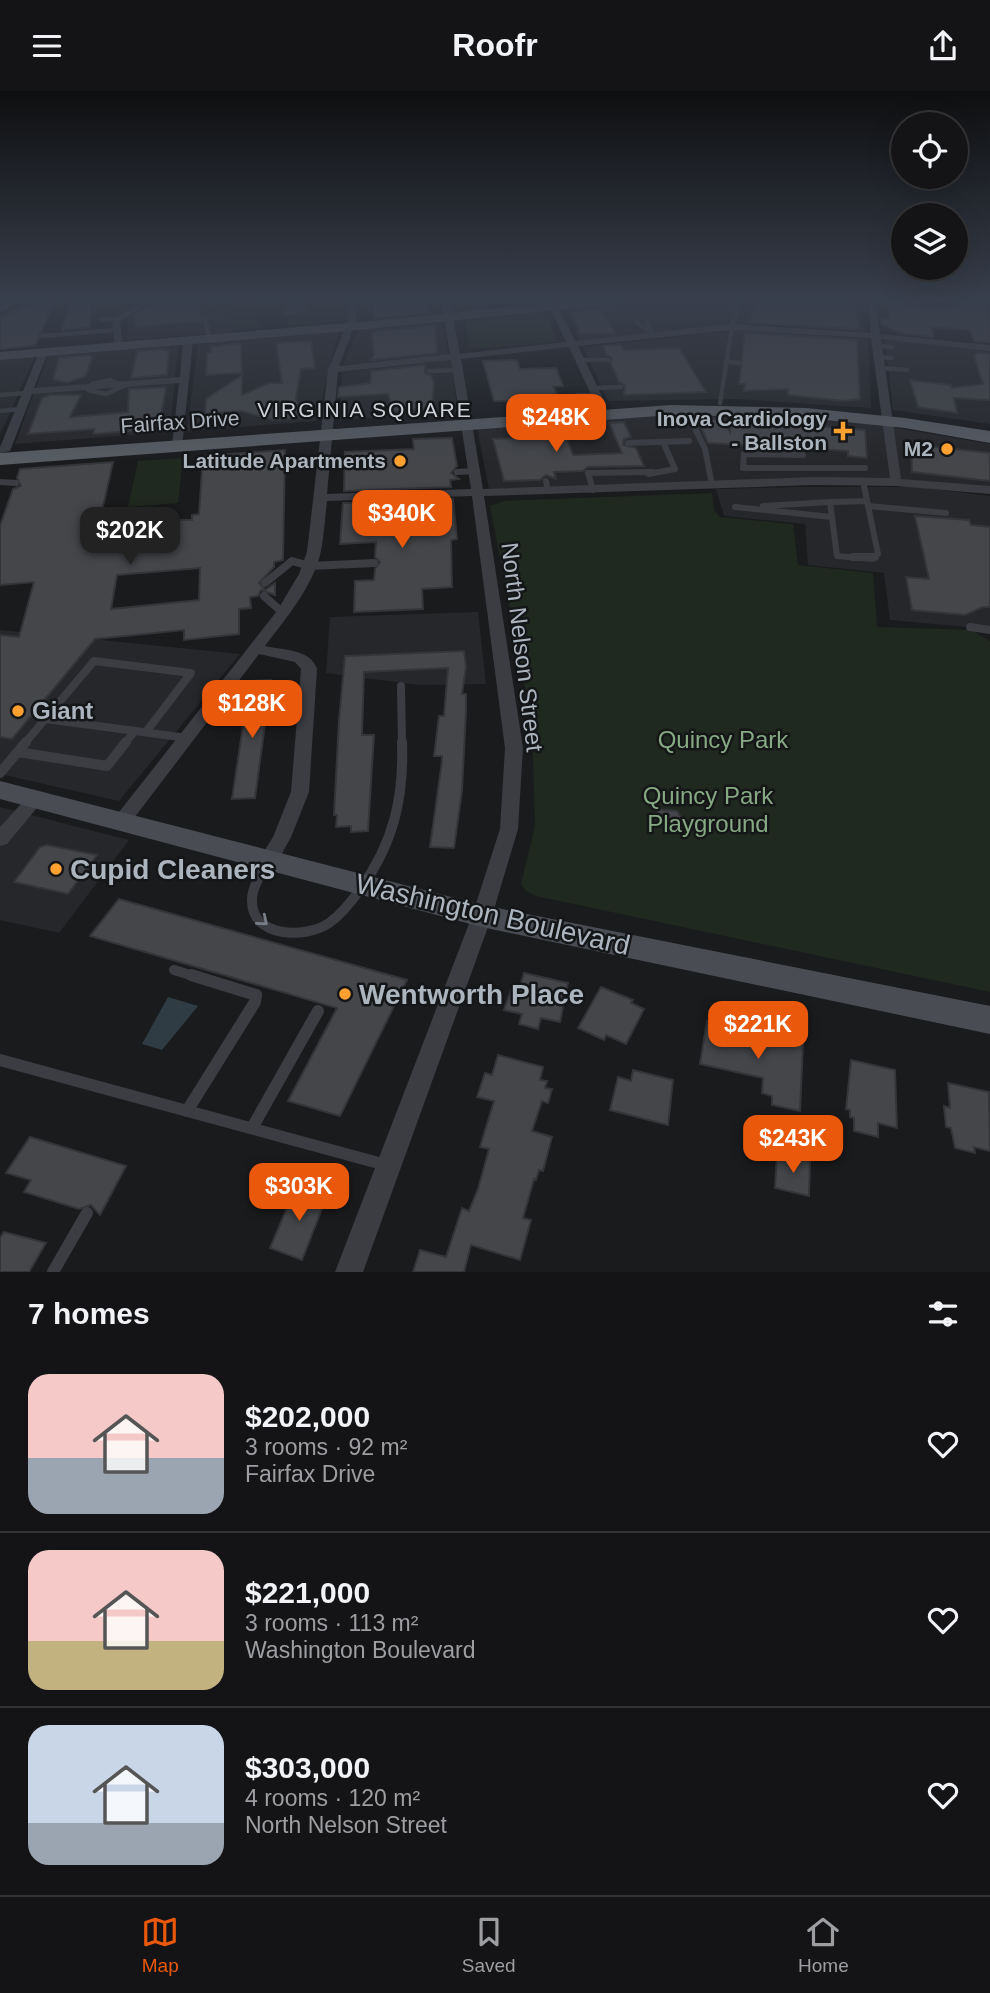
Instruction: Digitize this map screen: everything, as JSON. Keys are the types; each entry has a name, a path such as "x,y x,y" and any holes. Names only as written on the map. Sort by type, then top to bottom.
{"main road":[{"path":"0,356 16,357 37,353"},
{"name":"Fairfax Drive","path":"599,400 885,417 990,437"},
{"name":"Fairfax Drive","path":"2,451 178,441 467,419 599,400 720,403 990,428"},
{"name":"Washington Boulevard","path":"0,790 482,916 990,1020"}],"street":[{"path":"2,451 43,353"},
{"path":"178,441 185,380 194,353"},
{"path":"121,821 283,613 310,566 321,498 333,370 339,353"},
{"name":"North Nelson Street","path":"349,1272 482,916 509,829 514,748 477,493 466,471 467,419 454,353"},
{"path":"333,370 457,379 545,353"},
{"path":"574,353 599,400"},
{"path":"881,353 885,417 896,482"},
{"path":"28,392 185,380"},
{"path":"321,498 477,493 547,486 593,489 863,481 990,490"},
{"path":"255,649 300,658 308,664 309,669 300,792 282,837 268,860"},
{"path":"0,839 36,799"}],"lane":[{"path":"720,403 727,353"},
{"path":"881,353 907,370"},
{"path":"575,358 608,360"},
{"path":"726,361 739,363"},
{"path":"429,371 457,379"},
{"path":"577,395 599,400 621,387"},
{"path":"0,395 28,392"},
{"path":"0,412 20,410"},
{"path":"691,421 705,449 712,485"},
{"path":"628,443 689,441"},
{"path":"593,489 588,473 675,469 663,442"},
{"path":"754,483 743,468 744,454 803,455"},
{"path":"743,468 865,468"},
{"path":"752,468 754,483"},
{"path":"627,473 632,488"},
{"path":"830,502 837,556 873,559 878,554 863,481"},
{"path":"0,482 16,483"},
{"path":"832,517 735,507 830,502 867,503 937,515 946,513"},
{"path":"265,583 292,561 310,566 374,563"},
{"path":"264,596 283,613"},
{"path":"970,627 990,630"},
{"path":"0,773 94,661 191,673 146,732"},
{"path":"268,860 254,891 252,906 260,920 280,931 307,933 327,925 363,885 392,835 401,801 401,685"},
{"path":"46,719 187,738"},
{"path":"18,752 107,766 135,731"},
{"path":"174,970 256,995 255,1002 187,1111"},
{"path":"252,1128 318,1011"},
{"path":"0,1060 389,1166"},
{"path":"53,1272 87,1213"}],"shaded area":[{"path":"82,353 177,353 170,432 15,444 48,356"},
{"path":"197,353 333,353 317,421 187,431"},
{"path":"348,353 449,355 343,365"},
{"path":"586,353 869,353 871,408 737,399 608,401"},
{"path":"887,353 990,353 990,424 893,410"},
{"path":"35,356 0,435 0,359"},
{"path":"451,360 458,412 340,420 342,372"},
{"path":"656,414 764,415 873,424 990,444 990,488 874,478 489,489 477,428"},
{"path":"917,487 990,496 990,629 890,620 884,573 808,565 805,524 724,516 716,489"},
{"path":"478,612 486,684 418,685 326,673 330,617"},
{"path":"0,630 240,654 119,801 0,774"},
{"path":"0,807 129,840 59,933 0,920"},
{"path":"168,997 198,1006 162,1050 142,1044"}],"green space":[{"path":"183,458 178,503 128,507 138,461"},
{"name":"Quincy Park","path":"712,493 714,510 720,517 793,524 798,565 873,573 877,627 971,630 990,641 990,992 536,896 526,891 521,884 535,826 532,723 490,506 504,501"}],"building":[{"path":"137,353 169,353 167,375 131,378"},
{"path":"207,353 241,353 242,373 206,375"},
{"path":"278,353 313,353 315,368 301,369 296,398 303,418 273,420 241,411 205,414 206,399 242,375 242,395 269,383 282,383"},
{"path":"374,353 436,353 371,360"},
{"path":"682,353 706,392 624,395 625,385 619,382 611,364 612,358 607,355"},
{"path":"743,353 858,353 860,399 844,401 788,395 788,389 744,391 745,384 739,384"},
{"path":"977,353 990,354 990,400 954,398 957,413 918,407 910,380 951,385 952,388 983,384 974,356"},
{"path":"92,357 86,376 67,383 53,379 59,358"},
{"path":"483,361 517,361 520,369 556,368 563,386 553,386 558,397 542,402 494,401"},
{"path":"425,365 425,373 432,376 434,384 432,408 393,411 388,394 338,397 339,387 370,383 371,371"},
{"path":"166,387 160,422 146,430 93,434 94,429 28,434 42,398 50,395 81,395 70,417 128,412 129,389"},
{"path":"697,418 722,419 730,432 732,419 865,430 867,458 848,456 848,451 708,443"},
{"path":"624,422 631,437 624,439 623,445 636,448 644,466 588,467 583,471 554,472 556,479 546,475 540,480 504,481 493,439 515,438 513,430 563,428 573,455 622,453 609,423"},
{"name":"Latitude Apartments","path":"452,438 457,466 451,473 459,479 450,480 451,487 344,491 345,452 414,449 413,439"},
{"path":"911,444 990,453 990,481 912,472"},
{"path":"285,450 283,560 274,562 274,567 259,583 265,590 275,583 275,595 261,590 258,596 250,597 251,608 239,609 239,634 184,640 184,630 95,639 12,739 0,737 0,635 19,637 34,582 0,585 0,526 13,489 21,486 17,478 20,469 113,462 99,524 107,523 106,527 150,519 192,520 192,515 199,514 203,456","holes":["200,568 199,600 111,609 117,575"]},
{"path":"453,499 457,539 451,540 452,587 422,589 423,609 354,612 355,581 374,580 375,569 380,562 375,557 376,542 340,544 343,503"},
{"path":"915,516 969,520 971,525 990,527 990,607 983,607 965,615 912,610 906,577 929,579"},
{"path":"464,651 466,667 462,694 466,694 466,711 462,791 454,848 430,847 442,761 442,756 434,756 439,716 444,716 448,668 364,672 362,735 374,735 368,831 351,832 351,826 336,827 337,815 334,815 339,720 345,656"},
{"path":"271,680 255,798 232,799 249,686 251,681"},
{"path":"654,809 677,811 682,819 676,825 665,824"},
{"name":"Cupid Cleaners","path":"47,845 97,855 68,894 14,882 40,847"},
{"name":"Wentworth Place","path":"119,899 407,980 340,1116 288,1101 337,1008 90,936"},
{"path":"524,973 568,983 560,1022 541,1018 538,1029 519,1024 522,1014 504,1010 512,987 519,989"},
{"path":"601,987 633,1000 631,1003 644,1009 626,1044 606,1035 604,1040 578,1028"},
{"path":"707,1021 803,1044 800,1111 772,1105 772,1096 762,1093 763,1078 700,1064"},
{"path":"498,1055 543,1067 540,1080 547,1081 545,1088 552,1089 548,1103 542,1101 532,1131 552,1137 543,1171 539,1170 536,1180 534,1179 523,1218 531,1220 520,1260 471,1245 464,1272 413,1272 420,1250 446,1257 462,1208 469,1211 478,1189 489,1149 480,1147 494,1101 477,1097 485,1073 492,1075"},
{"path":"851,1060 895,1070 897,1128 878,1123 878,1137 854,1131 854,1118 850,1117 850,1110 846,1109"},
{"path":"633,1070 673,1080 668,1125 610,1110 618,1077 631,1081"},
{"path":"948,1083 989,1092 990,1151 974,1147 975,1153 955,1148 951,1128 946,1127 944,1106 950,1108"},
{"path":"30,1137 126,1166 100,1215 91,1205 79,1209 24,1192 31,1180 6,1173"},
{"path":"777,1153 810,1161 809,1196 775,1188"},
{"path":"296,1187 327,1196 302,1260 270,1248"},
{"path":"4,1232 46,1243 29,1272 0,1272 0,1238"}],"place":[{"name":"Inova Cardiology - Ballston","path":"843,431"},
{"name":"M2","path":"947,449"},
{"name":"Latitude Apartments","path":"400,461"},
{"name":"Giant","path":"18,711"},
{"name":"Cupid Cleaners","path":"56,869"},
{"name":"Wentworth Place","path":"345,994"}],"district":[{"name":"VIRGINIA SQUARE","path":"365,410"}],"park label":[{"name":"Quincy Park Playground","path":"708,810"}]}
